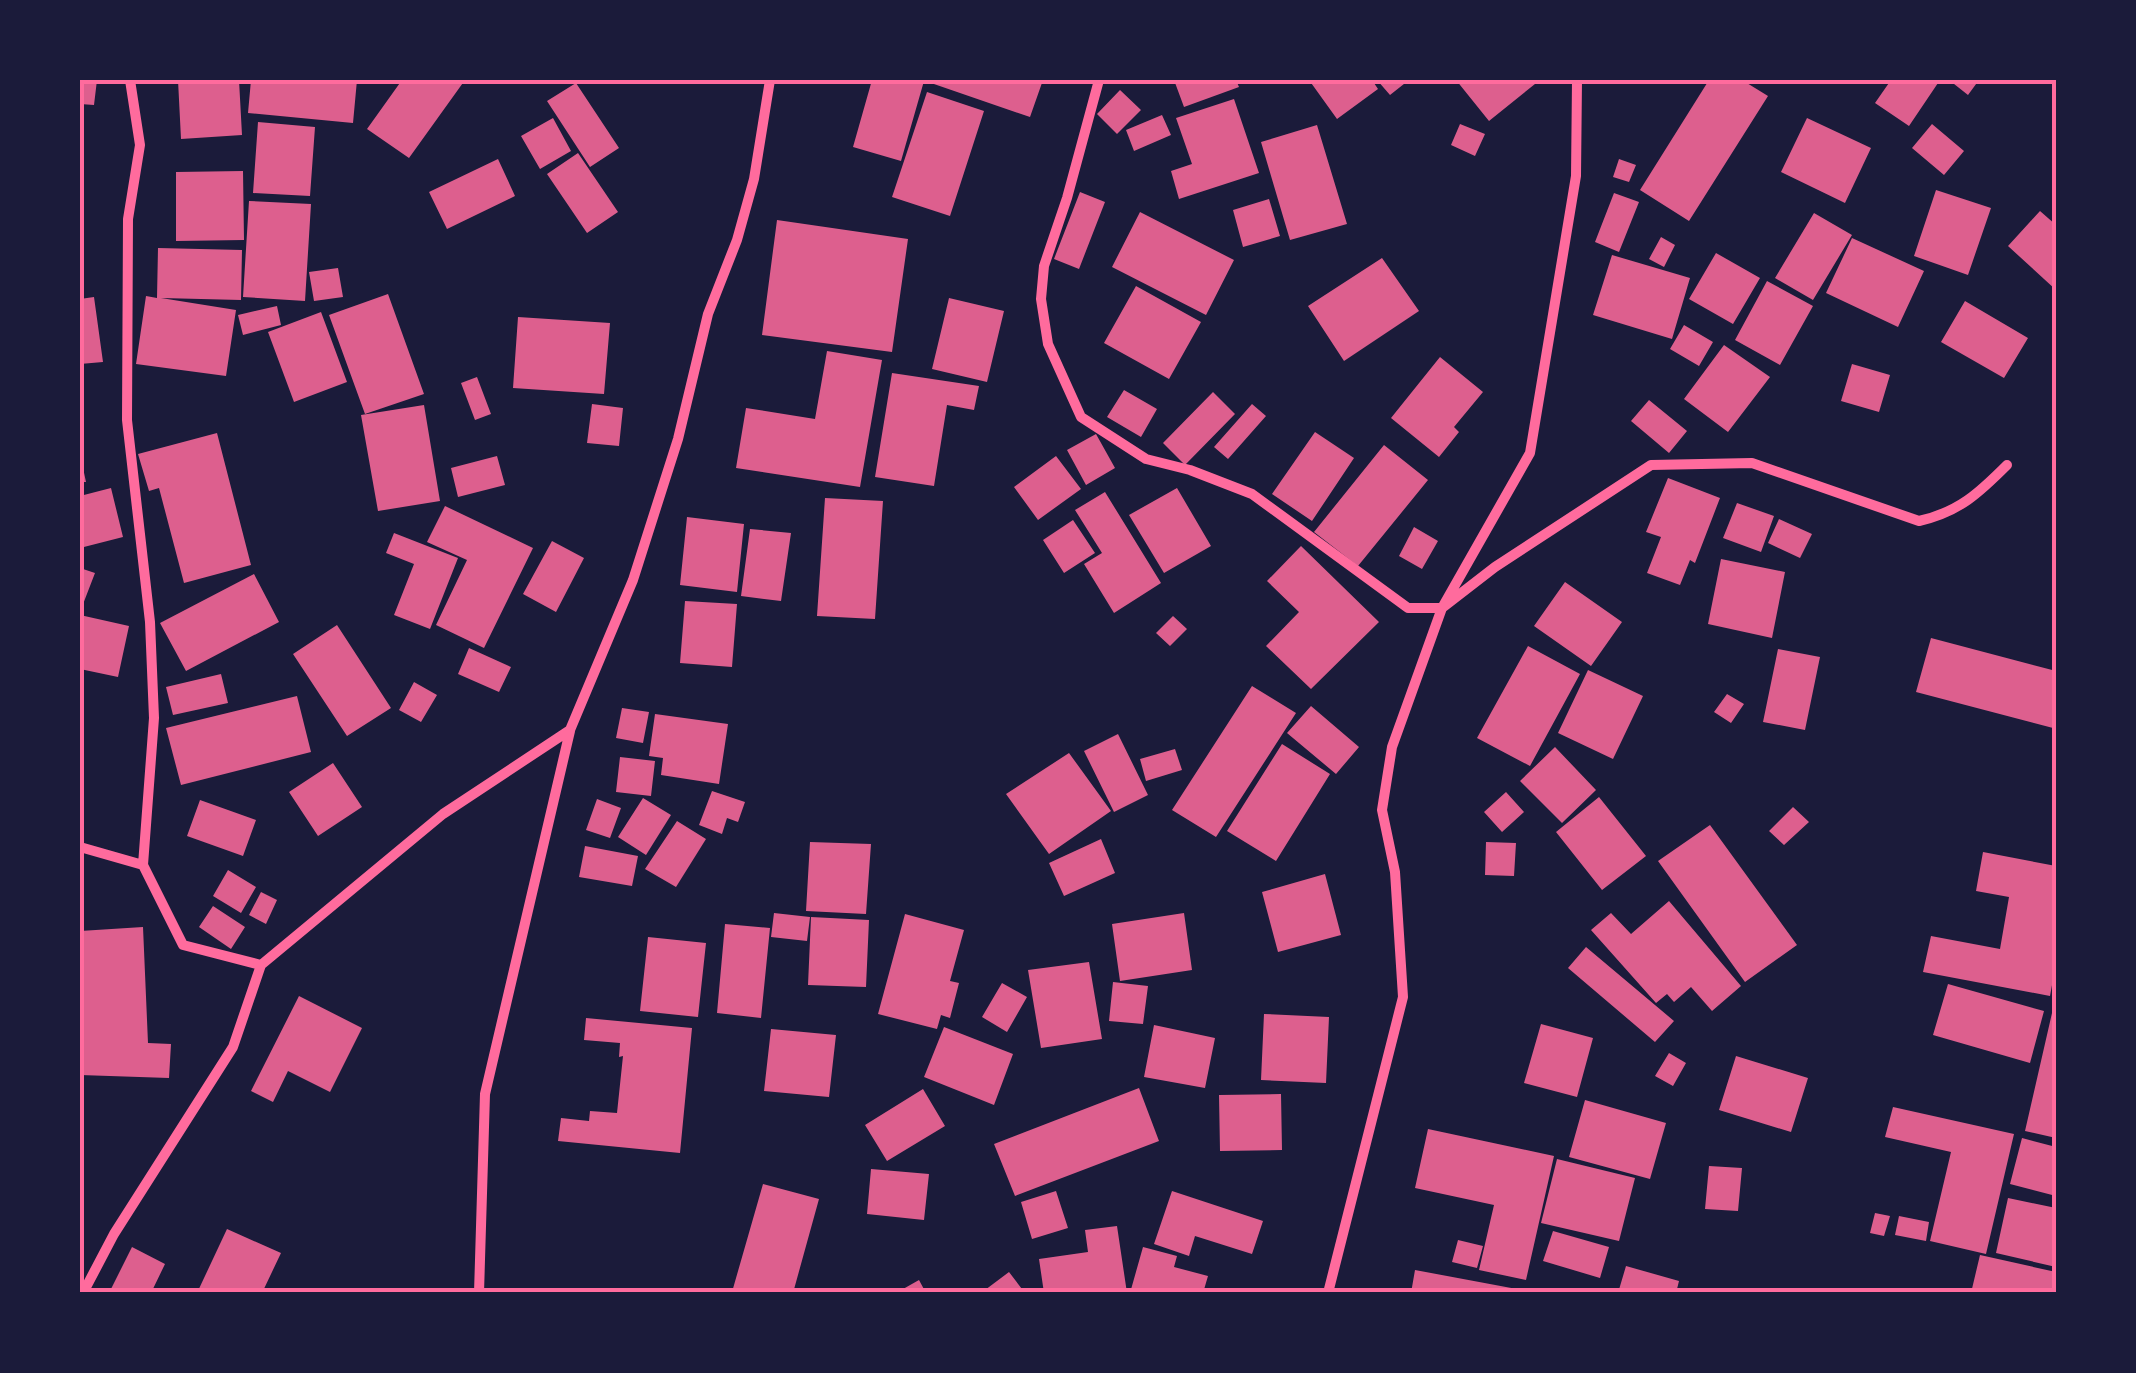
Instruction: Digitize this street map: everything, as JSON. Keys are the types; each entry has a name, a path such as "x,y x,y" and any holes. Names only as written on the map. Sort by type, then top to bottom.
{"street":[{"path":"130,80 140,145 128,219 127,420 150,622 154,718 143,865 184,945 260,965"},
{"path":"479,1293 484,1094 570,730 633,580 678,439 708,314 754,179 770,80"},
{"path":"1099,80 1044,266 1041,298 1048,344 1081,417 1146,459 1190,470 1252,494 1408,608 1442,608 1495,567 1651,466 1752,462 1920,520 1944,516 1970,502 2007,466"},
{"path":"1328,1293 1404,998 1394,872 1382,810 1389,762 1442,608 1530,453 1576,176 1577,80"},
{"path":"83,1293 114,1234 233,1047 260,965 444,814 570,730"},
{"path":"80,847 143,865"}],"building":[{"path":"80,80 97,80 94,105 80,104"},
{"path":"178,80 239,80 242,135 181,139"},
{"path":"251,80 357,80 353,123 248,113"},
{"path":"402,80 465,80 409,158 367,129"},
{"path":"872,80 924,81 901,161 853,147"},
{"path":"1043,80 1030,117 931,83"},
{"path":"1174,80 1236,80 1239,87 1184,107"},
{"path":"1309,80 1372,80 1378,89 1337,119"},
{"path":"1377,80 1409,80 1390,95"},
{"path":"1456,80 1540,80 1489,121"},
{"path":"1709,80 1742,80 1768,96 1689,221 1640,190"},
{"path":"1891,80 1938,83 1909,126 1875,103"},
{"path":"1949,80 1979,80 1968,95"},
{"path":"576,83 619,148 590,167 547,101"},
{"path":"1120,90 1141,110 1117,134 1097,114"},
{"path":"927,92 984,111 950,216 892,197"},
{"path":"1234,99 1259,173 1179,199 1171,171 1192,164 1176,118"},
{"path":"1162,115 1171,135 1134,151 1126,130"},
{"path":"553,118 571,151 540,169 521,136"},
{"path":"1807,118 1871,148 1845,203 1781,172"},
{"path":"258,122 315,127 310,196 253,193"},
{"path":"1460,124 1485,134 1475,156 1451,145"},
{"path":"1932,124 1964,151 1944,175 1912,148"},
{"path":"1317,125 1347,224 1290,240 1261,142"},
{"path":"578,153 618,212 587,233 547,174"},
{"path":"498,159 515,196 447,229 429,192"},
{"path":"1619,159 1636,165 1629,182 1613,177"},
{"path":"243,171 244,240 176,241 176,172"},
{"path":"1936,190 1991,208 1968,275 1914,256"},
{"path":"1080,192 1105,202 1079,269 1054,259"},
{"path":"1614,193 1639,202 1619,252 1595,242"},
{"path":"1269,199 1280,236 1243,247 1233,210"},
{"path":"249,201 311,204 305,301 243,297"},
{"path":"2040,211 2056,225 2056,290 2008,246"},
{"path":"1140,212 1234,260 1206,315 1112,267"},
{"path":"1814,213 1852,235 1813,300 1775,278"},
{"path":"777,220 908,239 892,352 762,335"},
{"path":"1661,237 1675,245 1664,267 1649,259"},
{"path":"1852,238 1924,271 1898,327 1826,293"},
{"path":"158,248 242,250 241,300 161,298 236,310 226,376 136,364 146,296 157,298"},
{"path":"1716,253 1760,278 1733,324 1689,299"},
{"path":"1612,255 1690,278 1672,339 1593,315"},
{"path":"1382,258 1419,311 1344,361 1308,306"},
{"path":"338,268 343,297 314,301 309,272"},
{"path":"1767,281 1813,306 1780,365 1735,340"},
{"path":"1136,286 1201,322 1169,379 1104,343"},
{"path":"388,294 424,394 365,414 329,315"},
{"path":"94,297 103,362 80,364 80,299"},
{"path":"949,298 1004,311 987,382 932,369"},
{"path":"1965,301 2028,338 2004,378 1941,342"},
{"path":"277,306 281,325 243,335 238,315"},
{"path":"321,312 347,382 294,402 268,332"},
{"path":"518,317 610,323 604,394 513,388"},
{"path":"1684,325 1713,342 1699,366 1670,349"},
{"path":"1724,345 1770,377 1728,432 1684,399"},
{"path":"827,351 882,360 860,487 736,468 746,408 815,419"},
{"path":"1440,357 1483,392 1454,427 1459,432 1439,457 1391,418"},
{"path":"1852,364 1890,375 1879,412 1841,401"},
{"path":"892,373 979,386 974,410 947,405 934,486 875,477"},
{"path":"477,377 491,414 475,420 461,383"},
{"path":"1124,390 1157,409 1141,437 1107,417"},
{"path":"1213,392 1235,414 1185,465 1163,443"},
{"path":"1649,400 1687,431 1669,453 1631,421"},
{"path":"592,404 623,408 619,446 587,443"},
{"path":"1252,404 1266,416 1228,459 1214,447"},
{"path":"424,405 440,501 378,511 361,415"},
{"path":"1315,432 1354,458 1312,521 1272,494"},
{"path":"217,433 251,565 184,583 159,488 149,491 138,454"},
{"path":"1096,434 1115,468 1086,485 1067,450"},
{"path":"1384,445 1428,480 1358,566 1314,532"},
{"path":"80,454 86,482 80,482"},
{"path":"497,456 505,485 458,497 451,468"},
{"path":"1056,456 1081,489 1038,520 1014,487"},
{"path":"1668,478 1720,498 1695,563 1690,560 1680,585 1647,573 1661,537 1646,532"},
{"path":"111,488 123,537 80,548 80,496"},
{"path":"1177,488 1211,546 1164,573 1129,515"},
{"path":"1105,492 1161,583 1114,613 1084,564 1102,553 1075,510"},
{"path":"825,498 883,501 875,619 817,616"},
{"path":"1737,503 1774,516 1761,552 1723,538"},
{"path":"445,506 533,548 484,648 436,625 467,560 427,542"},
{"path":"687,517 744,524 737,592 680,585"},
{"path":"1779,519 1812,534 1800,558 1768,543"},
{"path":"1073,520 1095,553 1064,573 1043,540"},
{"path":"1414,527 1438,541 1422,569 1399,556"},
{"path":"750,529 791,533 781,601 741,596"},
{"path":"394,533 458,558 430,629 394,615 414,564 386,553"},
{"path":"552,541 584,558 556,612 523,594"},
{"path":"1301,546 1379,622 1311,689 1266,646 1299,612 1267,581"},
{"path":"1721,559 1785,572 1772,638 1708,624"},
{"path":"80,568 95,573 80,612"},
{"path":"254,574 279,622 186,671 160,623"},
{"path":"1565,582 1622,622 1591,666 1534,626"},
{"path":"685,601 737,604 732,667 680,663"},
{"path":"80,615 129,626 118,677 80,669"},
{"path":"1173,616 1187,629 1170,646 1156,633"},
{"path":"337,625 391,708 347,736 293,654"},
{"path":"1931,638 2056,671 2053,728 1916,692"},
{"path":"1528,646 1580,674 1530,766 1477,738"},
{"path":"469,648 511,667 499,692 458,674"},
{"path":"1778,649 1820,657 1805,730 1763,722"},
{"path":"1588,670 1643,696 1613,759 1558,733"},
{"path":"221,674 228,703 173,715 166,687"},
{"path":"414,682 437,695 421,722 399,710"},
{"path":"1252,686 1296,713 1216,837 1172,810"},
{"path":"1727,694 1744,704 1731,723 1714,712"},
{"path":"297,696 311,752 181,785 166,728"},
{"path":"1311,706 1359,747 1336,774 1287,733"},
{"path":"622,708 649,712 643,743 616,738"},
{"path":"655,714 728,724 719,784 661,775 663,758 649,756"},
{"path":"1118,734 1148,795 1114,812 1084,751"},
{"path":"1282,744 1330,774 1276,861 1227,831"},
{"path":"1555,747 1596,790 1562,823 1520,781"},
{"path":"1175,749 1182,770 1146,781 1140,759"},
{"path":"1069,753 1111,811 1049,854 1006,794"},
{"path":"620,757 655,761 651,796 616,792"},
{"path":"333,763 362,807 318,836 289,792"},
{"path":"712,791 745,802 738,822 727,818 722,834 699,825"},
{"path":"1506,792 1524,812 1502,832 1484,812"},
{"path":"1599,797 1646,856 1602,890 1556,832"},
{"path":"643,798 671,815 646,855 618,837"},
{"path":"597,799 621,808 610,838 586,830"},
{"path":"200,800 256,820 243,856 187,836"},
{"path":"1793,807 1809,822 1784,845 1769,831"},
{"path":"677,821 706,839 676,887 645,869"},
{"path":"1710,825 1797,945 1745,982 1658,861"},
{"path":"1101,839 1115,873 1064,896 1049,863"},
{"path":"810,842 871,844 866,914 806,911"},
{"path":"1486,842 1516,843 1514,876 1485,875"},
{"path":"585,846 638,856 632,886 579,877"},
{"path":"1983,852 2056,866 2056,963 2050,996 1923,972 1931,936 2000,949 2009,897 1976,891"},
{"path":"228,870 256,887 241,913 213,896"},
{"path":"1325,874 1341,935 1278,952 1262,892"},
{"path":"261,892 277,900 266,924 249,915"},
{"path":"1669,901 1741,986 1712,1011 1691,987 1674,1002 1667,994 1656,1003 1591,930 1611,913 1631,934"},
{"path":"213,906 245,927 231,949 199,927"},
{"path":"774,913 810,917 807,941 771,937"},
{"path":"1184,913 1192,970 1120,981 1112,924"},
{"path":"905,914 964,930 950,981 959,983 950,1018 941,1015 937,1029 878,1014"},
{"path":"811,917 869,920 866,987 808,985"},
{"path":"725,924 770,928 761,1018 717,1013"},
{"path":"143,927 148,1043 171,1044 169,1078 80,1075 80,931"},
{"path":"648,937 706,943 698,1017 640,1011"},
{"path":"1586,947 1674,1021 1655,1042 1568,968"},
{"path":"1089,962 1102,1039 1041,1048 1028,970"},
{"path":"1113,982 1148,986 1143,1024 1109,1021"},
{"path":"1002,983 1027,997 1007,1032 982,1017"},
{"path":"1948,984 2044,1011 2030,1063 1933,1035"},
{"path":"299,996 362,1028 330,1092 288,1071 273,1102 251,1091"},
{"path":"2052,1013 2056,1014 2056,1138 2025,1131"},
{"path":"1264,1014 1329,1017 1326,1083 1261,1080"},
{"path":"586,1018 692,1028 680,1153 558,1141 561,1118 589,1121 590,1111 617,1113 623,1056 619,1057 620,1043 584,1040"},
{"path":"1541,1024 1593,1038 1577,1097 1524,1083"},
{"path":"1154,1025 1215,1038 1205,1088 1144,1077"},
{"path":"944,1027 1013,1054 994,1105 924,1077"},
{"path":"771,1029 836,1035 829,1097 764,1091"},
{"path":"1669,1053 1686,1063 1673,1086 1655,1076"},
{"path":"1736,1056 1808,1078 1791,1132 1719,1110"},
{"path":"1139,1088 1159,1141 1015,1196 994,1144"},
{"path":"923,1089 945,1126 887,1161 865,1125"},
{"path":"1281,1094 1282,1150 1220,1151 1219,1095"},
{"path":"1585,1100 1666,1123 1650,1179 1569,1157"},
{"path":"1893,1107 2014,1134 1986,1254 1930,1241 1951,1152 1885,1137"},
{"path":"1428,1129 1554,1156 1526,1280 1479,1270 1494,1205 1415,1188"},
{"path":"2022,1138 2056,1147 2056,1196 2010,1184"},
{"path":"1557,1159 1635,1178 1619,1241 1541,1223"},
{"path":"1709,1166 1742,1168 1738,1211 1705,1209"},
{"path":"871,1169 929,1174 924,1220 867,1214"},
{"path":"763,1184 819,1199 793,1293 732,1292"},
{"path":"1056,1191 1068,1228 1032,1239 1021,1202"},
{"path":"1172,1191 1263,1221 1252,1254 1195,1236 1189,1256 1154,1244"},
{"path":"2008,1198 2056,1208 2056,1267 1996,1253"},
{"path":"1875,1213 1890,1216 1884,1236 1870,1233"},
{"path":"1899,1216 1929,1222 1926,1241 1895,1235"},
{"path":"1117,1226 1127,1293 1044,1293 1039,1259 1088,1252 1085,1230"},
{"path":"227,1229 281,1253 262,1293 197,1293"},
{"path":"1553,1231 1609,1247 1600,1278 1543,1261"},
{"path":"1458,1240 1483,1246 1477,1268 1452,1262"},
{"path":"132,1247 165,1264 151,1293 109,1293"},
{"path":"1143,1247 1177,1256 1174,1267 1208,1276 1203,1293 1130,1293"},
{"path":"1980,1255 2056,1272 2056,1293 1971,1293"},
{"path":"1626,1266 1679,1281 1676,1293 1618,1293"},
{"path":"1415,1270 1527,1291 1527,1293 1411,1293"},
{"path":"1009,1272 1025,1293 981,1293"},
{"path":"919,1280 926,1293 896,1293"}]}
